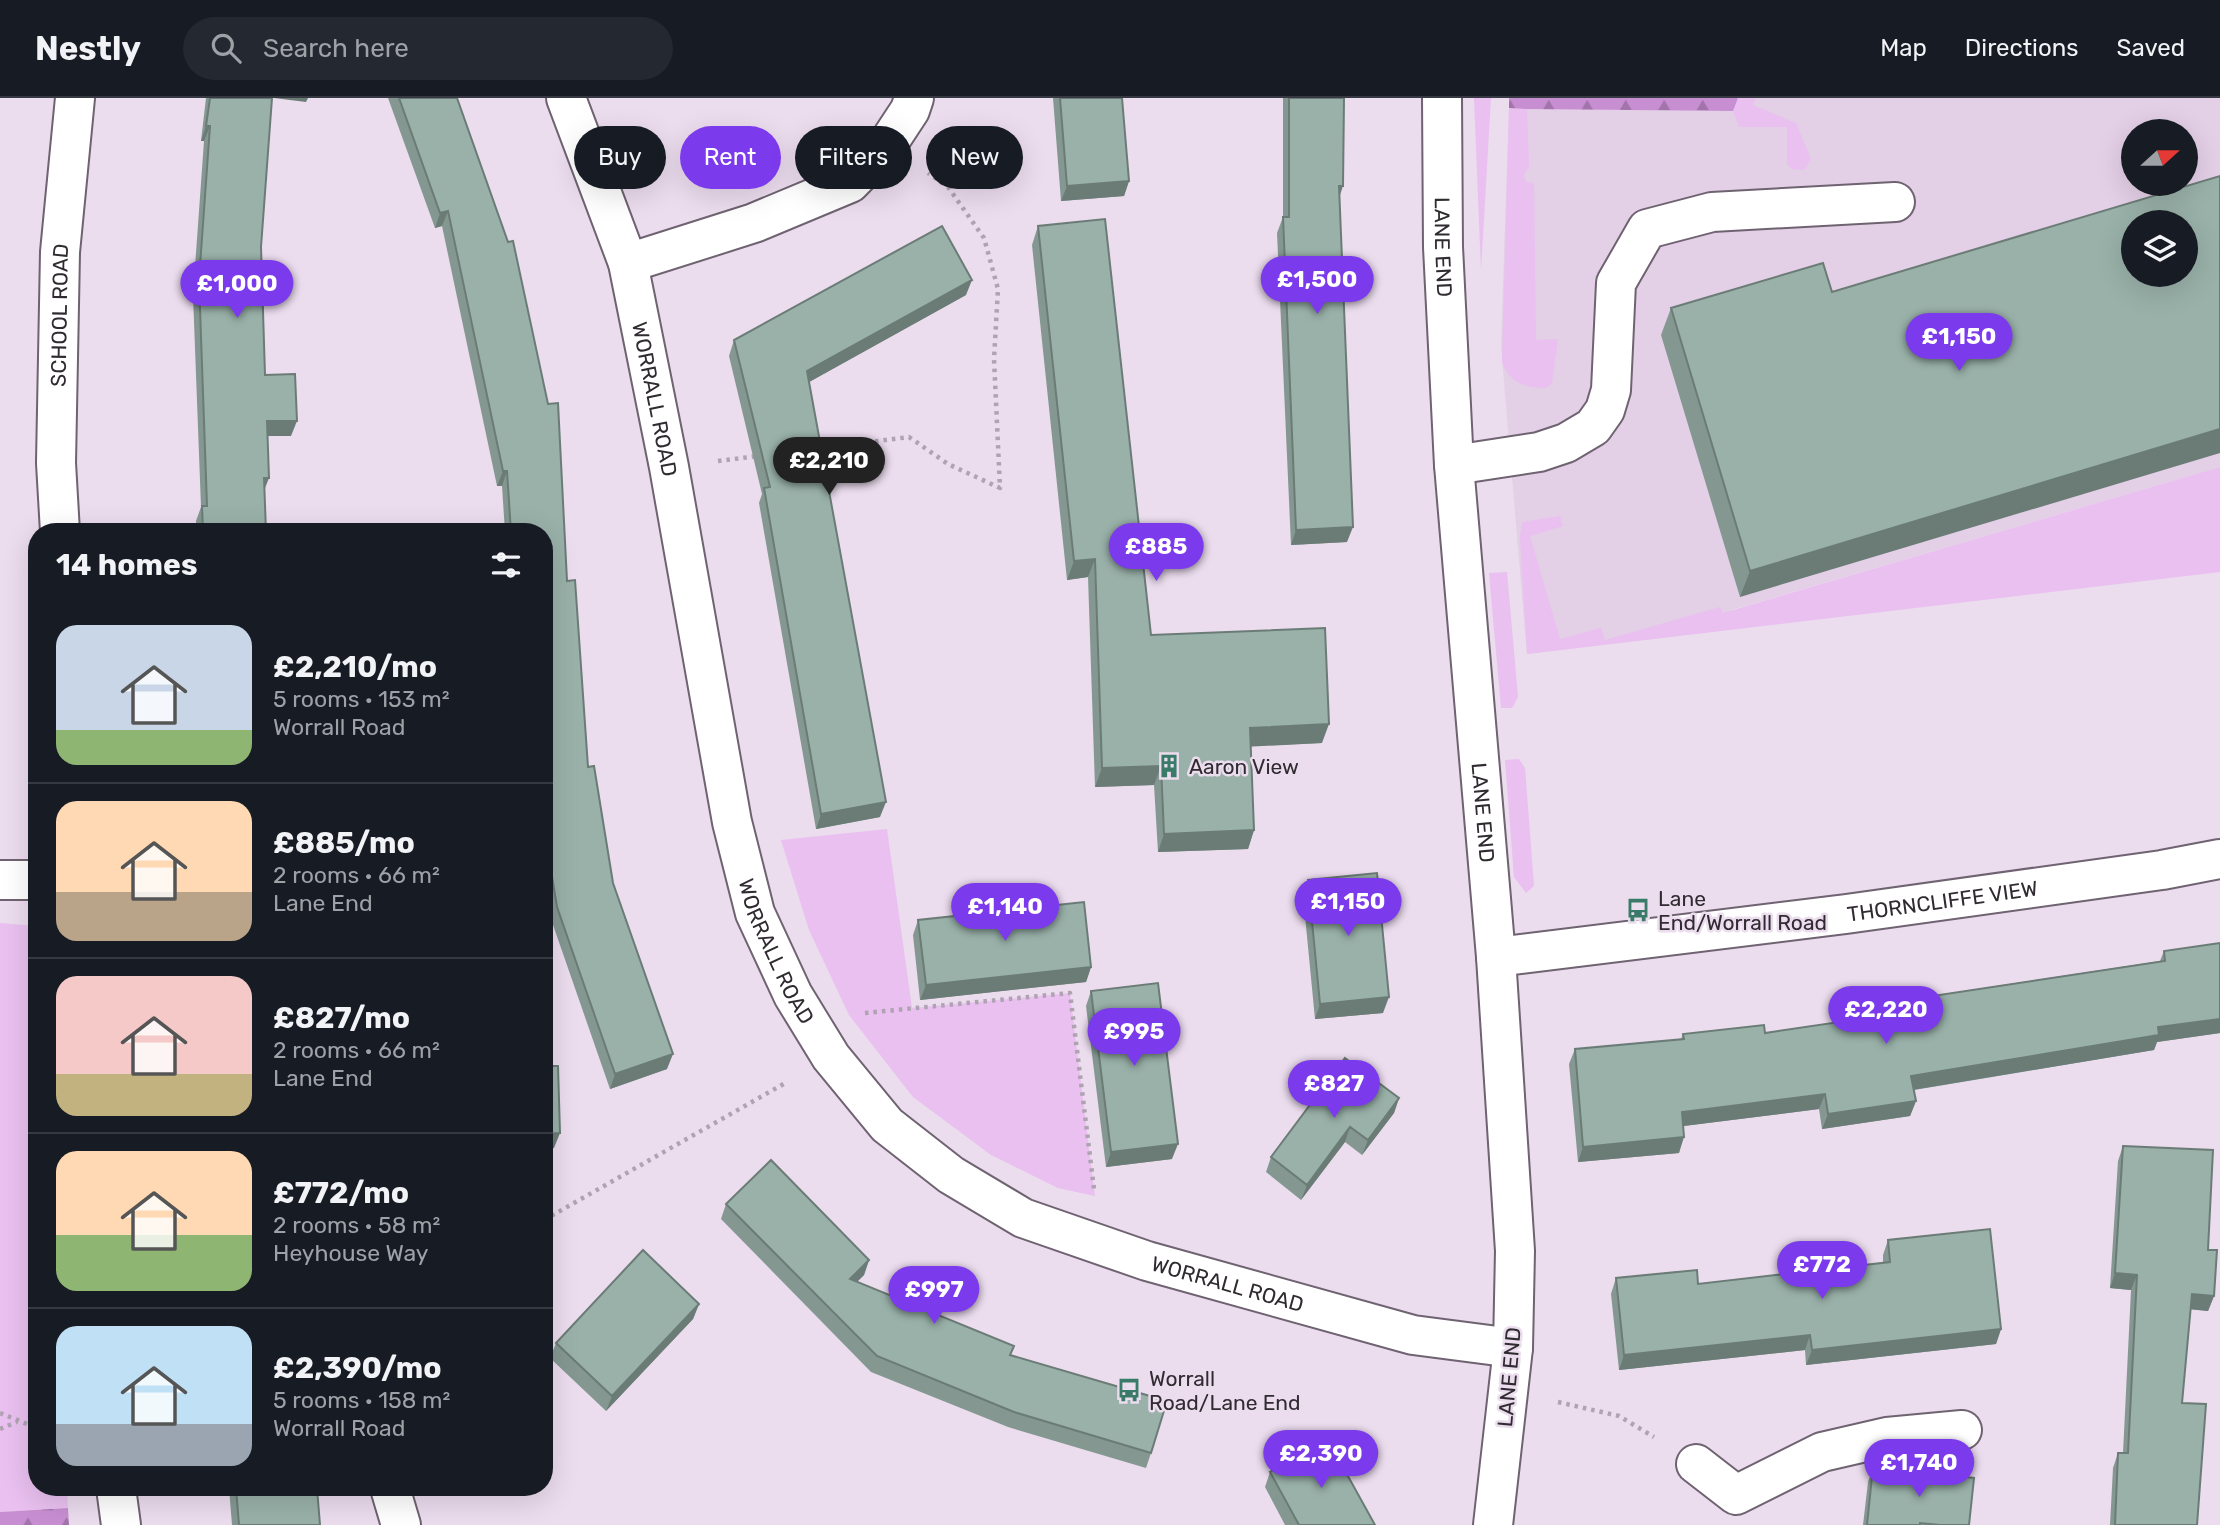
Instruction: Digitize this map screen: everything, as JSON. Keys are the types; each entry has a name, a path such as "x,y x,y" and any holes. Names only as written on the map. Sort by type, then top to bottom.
{"street":[{"name":"SCHOOL ROAD","path":"59,523 56,463 60,252 75,98"},
{"name":"WORRALL ROAD","path":"566,98 628,263 669,467 732,822 755,913 793,995 831,1057 887,1125 951,1175 1023,1218 1147,1261 1413,1335 1513,1348"},
{"path":"899,126 914,98"},
{"name":"LANE END","path":"1442,98 1444,247 1454,464 1496,957 1515,1251 1513,1348 1493,1525"},
{"path":"628,263 754,223 836,189"},
{"path":"1454,464 1539,452 1566,443 1593,427 1605,410 1611,390 1616,283 1647,229 1712,212 1895,202"},
{"name":"THORNCLIFFE VIEW","path":"1496,957 1846,914 2162,870 2220,859"},
{"path":"0,880 28,880"},
{"path":"1696,1464 1741,1510 1822,1452 1887,1437 1962,1430"},
{"path":"117,1496 121,1525"},
{"path":"392,1496 401,1525"}],"path":[{"path":"802,451 909,437 948,464 1000,488 994,359 998,289 984,238 948,187 912,162"},
{"path":"669,467 762,456"},
{"path":"808,1019 1070,993 1100,1245"},
{"path":"553,1215 831,1057"},
{"path":"1509,1392 1619,1416"},
{"path":"0,1413 28,1425"},
{"path":"0,1429 18,1422"}],"shaded area":[{"path":"1474,98 1491,98 1481,270"},
{"path":"1738,98 2220,98 2220,467 1731,610 1734,629 1527,654 1501,346 1509,108 1733,111"},
{"path":"1738,98 1756,98 1753,105 1796,123 1811,159 1804,170 1792,169 1787,164 1787,127 1739,127 1733,111"},
{"path":"1509,108 1527,109 1529,166 1524,175 1526,182 1534,183 1536,340 1558,339 1552,383 1546,388 1519,383 1502,362"},
{"path":"2220,467 2220,572 1527,654 1520,537 1522,522 1560,516 1563,526 1530,536 1560,639 1601,628 1605,640 1720,607 1723,613"},
{"path":"1507,572 1518,697 1512,708 1501,708 1489,573"},
{"path":"1519,759 1525,768 1534,886 1526,893 1514,877 1505,760"},
{"path":"887,829 912,1008 1070,993 1095,1196 1058,1188 991,1155 913,1097 849,1015 809,930 781,840"},
{"path":"0,923 28,925 28,1496 67,1496 68,1508 0,1512"}],"green space":[{"path":"1509,98 1738,98 1733,111 1509,108"},
{"path":"68,1508 69,1525 0,1525 0,1512"}],"building":[{"path":"210,98 272,98 261,247 265,375 295,374 297,421 267,421 269,478 264,478 266,523 203,523 202,506 207,506 199,280 210,126 206,126"},
{"path":"399,98 457,98 508,242 513,241 548,404 558,403 567,581 575,580 588,767 594,766 613,883 673,1054 615,1074 557,907 553,883 553,523 510,523 507,471 503,471 448,211 440,213"},
{"path":"1060,98 1122,98 1129,181 1067,186"},
{"path":"1289,98 1344,98 1343,186 1339,186 1353,527 1296,530 1283,217 1289,217"},
{"path":"2220,176 2220,429 1750,571 1671,308 1823,263 1832,292 2153,196 2198,196 2198,183"},
{"path":"1105,219 1151,635 1325,628 1329,724 1250,728 1254,830 1164,834 1161,766 1102,768 1095,559 1074,561 1038,226"},
{"path":"942,226 972,280 807,371 886,802 821,814 764,488 770,487 734,340"},
{"path":"1377,873 1389,997 1320,1004 1308,880"},
{"path":"1084,902 1091,967 926,985 918,920"},
{"path":"2220,943 2220,1019 2158,1027 2159,1035 1911,1076 1916,1101 1828,1114 1825,1094 1682,1112 1684,1137 1583,1147 1575,1049 1684,1039 1683,1034 1764,1025 1765,1033 1867,1018 1866,1006 2165,961 2164,951"},
{"path":"1158,983 1178,1144 1111,1152 1091,991"},
{"path":"1345,1058 1399,1098 1368,1140 1350,1127 1307,1185 1271,1157"},
{"path":"553,1066 558,1066 560,1133 553,1133"},
{"path":"2123,1146 2213,1150 2208,1250 2217,1250 2214,1296 2192,1294 2182,1403 2206,1404 2197,1525 2115,1525 2118,1453 2128,1453 2137,1275 2115,1273"},
{"path":"771,1160 869,1260 850,1279 1014,1346 1010,1355 1167,1401 1151,1453 1014,1412 877,1356 726,1204"},
{"path":"1990,1229 2001,1329 1812,1350 1810,1335 1624,1355 1616,1278 1697,1270 1698,1284 1890,1262 1888,1240"},
{"path":"643,1250 699,1304 612,1396 556,1343"},
{"path":"1328,1440 1375,1525 1299,1525 1270,1472"},
{"path":"1873,1467 1974,1478 1969,1525 1867,1525"},
{"path":"237,1496 318,1496 320,1525 239,1525"}],"place":[{"name":"Aaron View","path":"1169,766"},
{"name":"Lane End/Worrall Road","path":"1638,910"},
{"name":"Worrall Road/Lane End","path":"1129,1390"}]}
